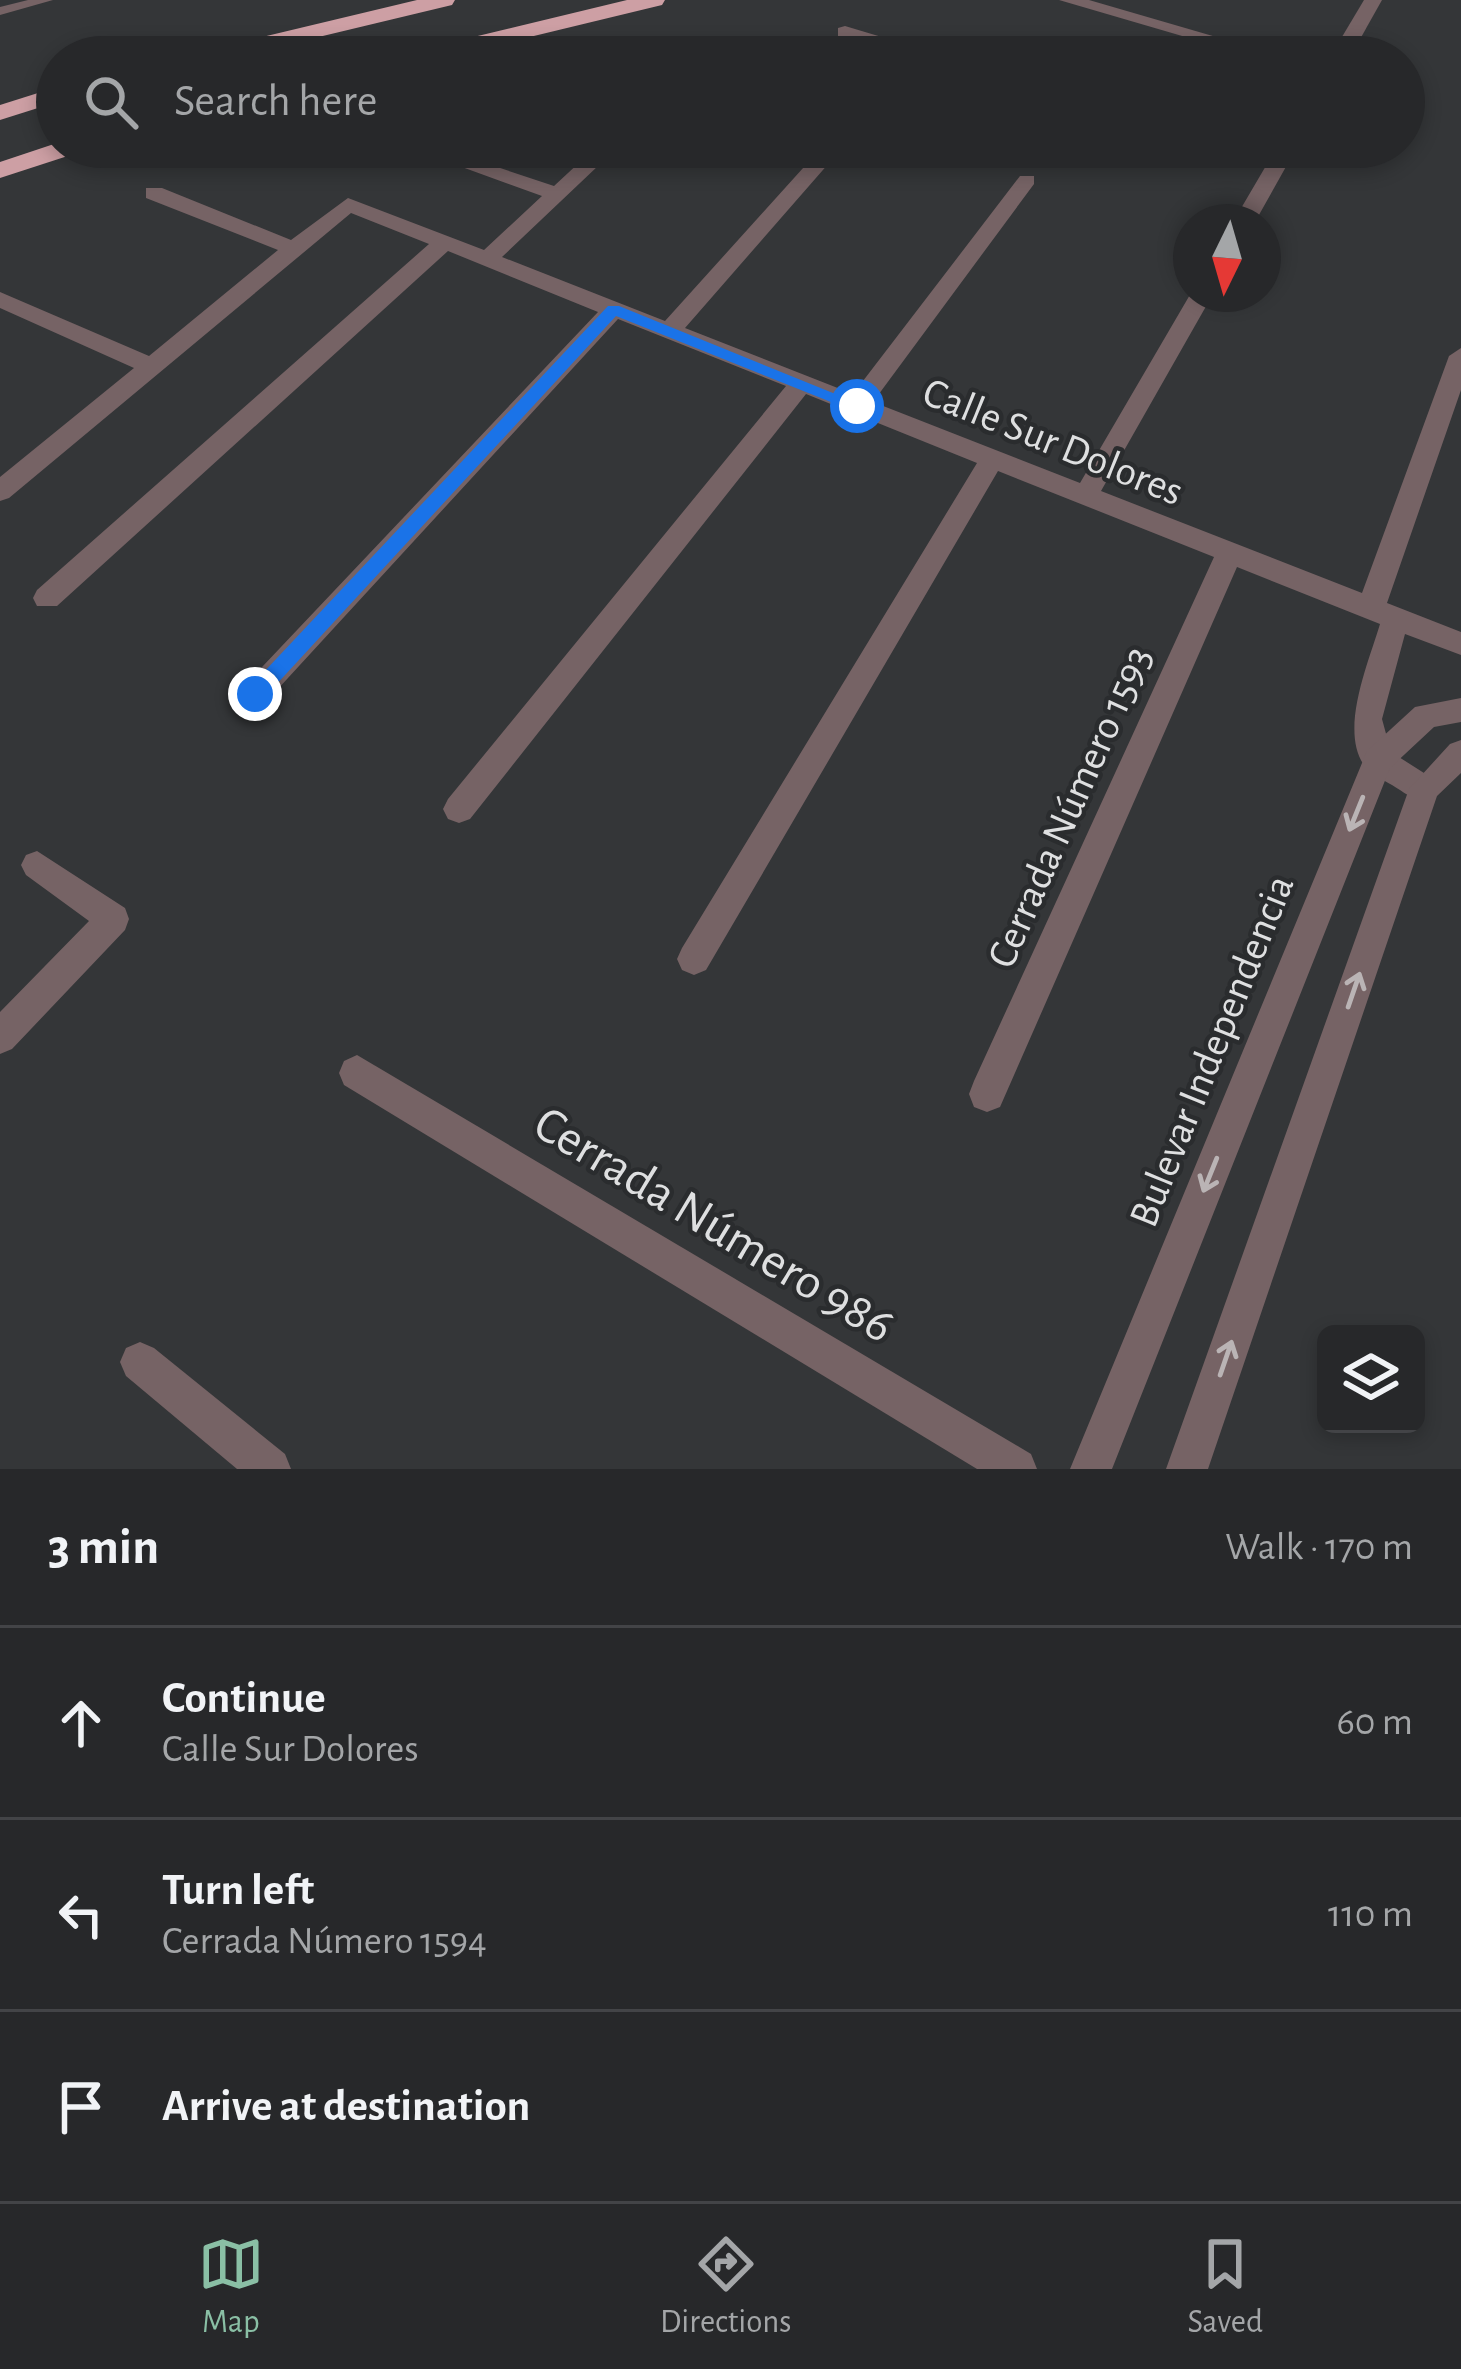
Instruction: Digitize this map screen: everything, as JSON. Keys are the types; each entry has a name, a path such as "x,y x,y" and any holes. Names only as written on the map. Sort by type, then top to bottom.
{"highway":[{"path":"295,36 445,0"},
{"path":"506,36 654,0"},
{"path":"0,112 36,101"},
{"path":"0,170 36,158"}],"street":[{"path":"1068,0 1199,36"},
{"path":"1352,36 1373,0"},
{"path":"845,32 858,36"},
{"path":"480,168 557,194"},
{"path":"487,259 585,168"},
{"path":"669,332 814,168"},
{"path":"1254,204 1275,168"},
{"path":"857,406 1028,180"},
{"path":"0,490 294,248 154,193"},
{"name":"Calle Sur Dolores","path":"294,248 348,204 1461,644"},
{"path":"47,598 445,242"},
{"path":"0,299 151,366"},
{"path":"255,694 614,310"},
{"path":"1084,496 1191,312"},
{"path":"1424,789 1378,760 1366,719 1382,615 1461,356"},
{"path":"460,809 801,384"},
{"path":"694,959 992,460"},
{"name":"Cerrada Número 1593","path":"987,1094 1228,554"},
{"name":"Bulevar Independencia","path":"1091,1469 1378,760 1426,716 1461,710"},
{"path":"1187,1469 1424,789 1461,753"},
{"path":"0,1037 113,919 37,865"},
{"name":"Cerrada Número 986","path":"357,1073 1016,1469"},
{"path":"140,1362 270,1469"}],"lane":[{"path":"0,11 46,0"}],"route":[{"path":"255,694 614,310 857,406"}]}
